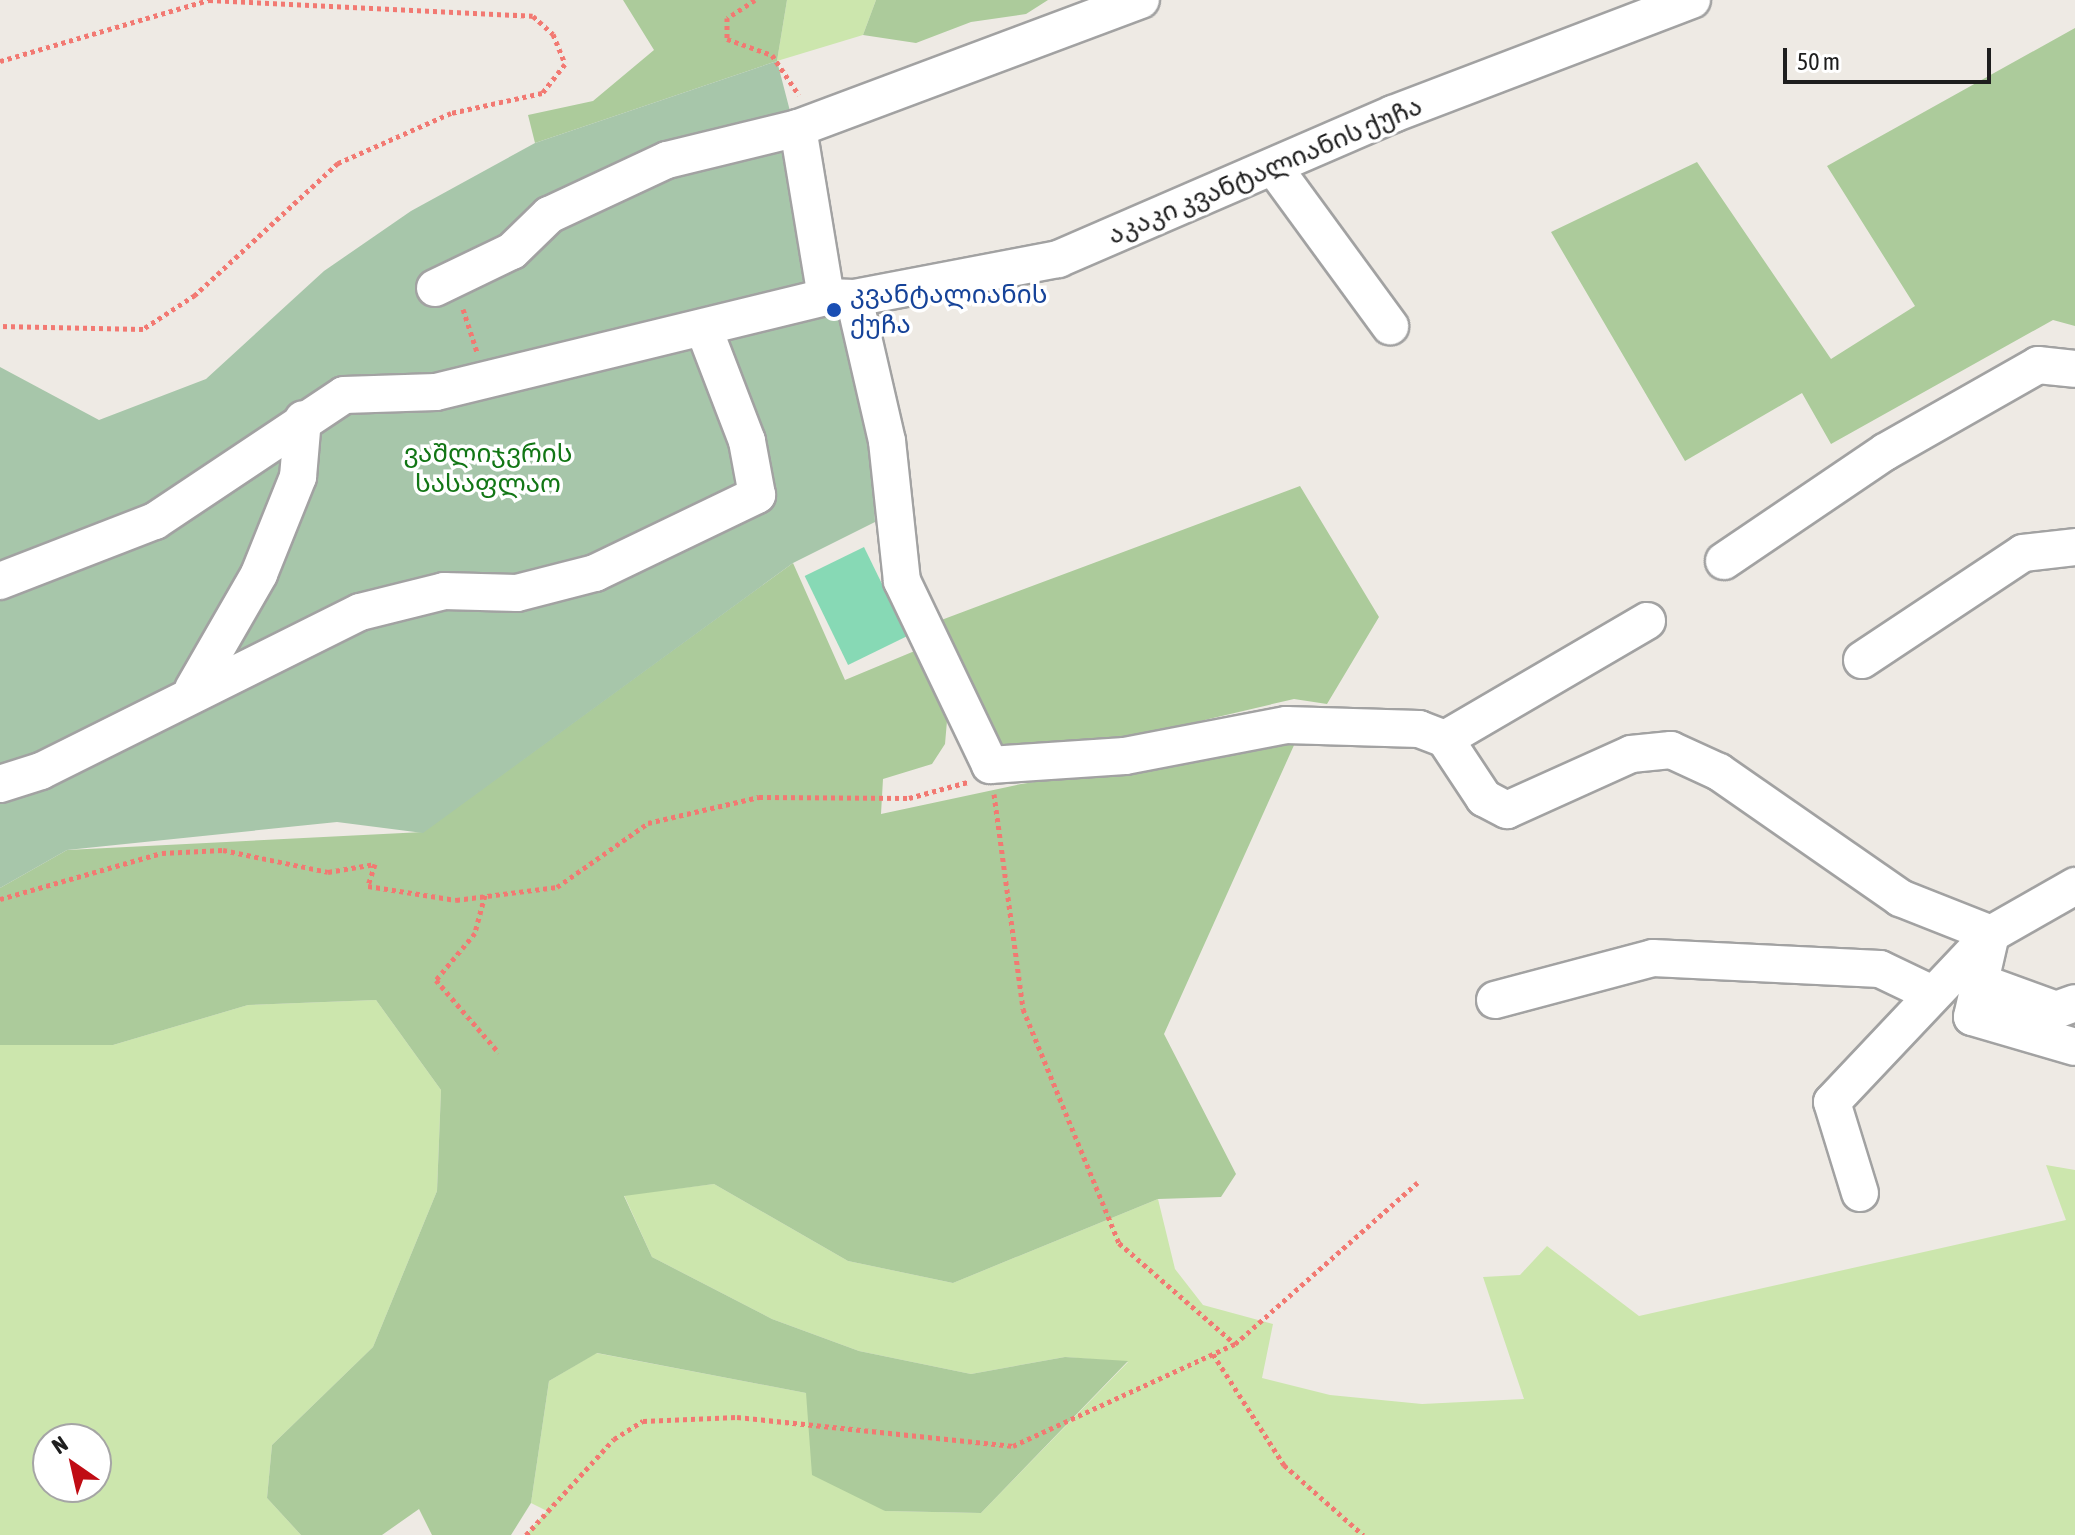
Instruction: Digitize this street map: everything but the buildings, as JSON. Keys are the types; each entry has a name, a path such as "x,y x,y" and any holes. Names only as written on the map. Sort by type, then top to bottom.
{"street":[{"path":"435,288 512,251 549,215 667,160 805,125 1141,0"},
{"name":"აკაკი კვანტალიანის ქუჩა","path":"0,581 155,521 303,419 344,395 436,392 840,298 1058,259 1275,169 1393,114 1692,0"},
{"path":"805,125 840,298 887,441 902,581 990,765 1125,756 1286,725 1419,729 1445,739 1484,798 1507,810 1631,754 1671,750 1719,772 1900,898 1991,934"},
{"path":"1275,169 1390,326"},
{"path":"0,784 41,771 193,689 360,612 444,591 517,593 595,573 757,495 747,441 704,329"},
{"path":"1724,561 1885,452 2038,365 2075,369"},
{"path":"193,689 259,574 293,491 303,419"},
{"path":"1862,660 2023,553 2075,547"},
{"path":"1445,739 1647,621"},
{"path":"1860,1193 1832,1102 1930,993 1991,934 2075,886"},
{"path":"1991,934 1972,1017 2075,1047"},
{"path":"1495,1000 1653,958 1880,969 1930,993"},
{"path":"1982,983 2056,1010 2075,1003"}],"path":[{"path":"0,61 209,0 533,16 553,34 565,64 542,93 451,113 338,163 195,295 143,329 0,326"},
{"path":"755,0 727,18 727,39 772,55 805,125"},
{"path":"0,899 162,853 223,850 328,872 375,864 368,886 456,900 557,887 648,823 759,797 909,798 962,787 990,765"},
{"path":"990,765 1023,1009 1119,1243 1235,1344"},
{"path":"485,895 475,933 440,967 436,980 499,1053"},
{"path":"526,1535 614,1439 643,1421 737,1417 1013,1446 1235,1344 1418,1182"},
{"path":"1213,1354 1284,1465 1363,1535"}],"green space":[{"path":"623,0 787,0 777,61 535,143 528,115 593,101 654,50"},
{"path":"787,0 876,0 863,35 777,61"},
{"path":"876,0 1048,0 1026,14 971,22 916,43 863,35"},
{"path":"2075,28 2075,326 2053,320 1831,444 1802,393 1685,461 1551,232 1697,162 1831,359 1915,306 1827,166"},
{"name":"ვაშლიჯვრის სასაფლაო","path":"777,61 872,427 875,522 793,563 423,833 337,822 67,850 0,888 0,367 99,420 206,379 324,271 411,211 535,143"},
{"path":"1300,486 1379,617 1327,704 1294,699 1119,740 996,747 928,625"},
{"path":"864,547 907,636 848,665 805,576"},
{"path":"793,563 845,680 917,650 947,721 945,744 932,764 883,779 881,814 1021,784 1295,743 1164,1034 1236,1174 1221,1197 1158,1199 953,1283 848,1261 714,1184 624,1196 652,1257 772,1319 859,1351 971,1374 1065,1357 1128,1361 981,1513 885,1511 812,1475 806,1393 597,1353 549,1381 531,1503 511,1535 432,1535 419,1509 382,1535 301,1535 267,1498 272,1445 373,1347 437,1191 441,1090 376,1000 248,1005 113,1045 0,1045 0,888 67,850 423,832"},
{"path":"376,1000 441,1090 437,1191 373,1347 272,1445 267,1498 301,1535 0,1535 0,1045 113,1045 248,1005"},
{"path":"2046,1165 2075,1170 2075,1535 526,1535 547,1511 531,1503 549,1381 596,1353 806,1393 885,1511 981,1513 1128,1362 1065,1357 971,1374 859,1351 772,1319 652,1257 624,1195 714,1184 848,1261 953,1283 1158,1199 1175,1269 1203,1305 1273,1324 1262,1378 1330,1395 1422,1404 1524,1399 1483,1277 1520,1275 1547,1246 1639,1316 2066,1220"}],"place":[{"name":"კვანტალიანის ქუჩა","path":"834,310"}]}
